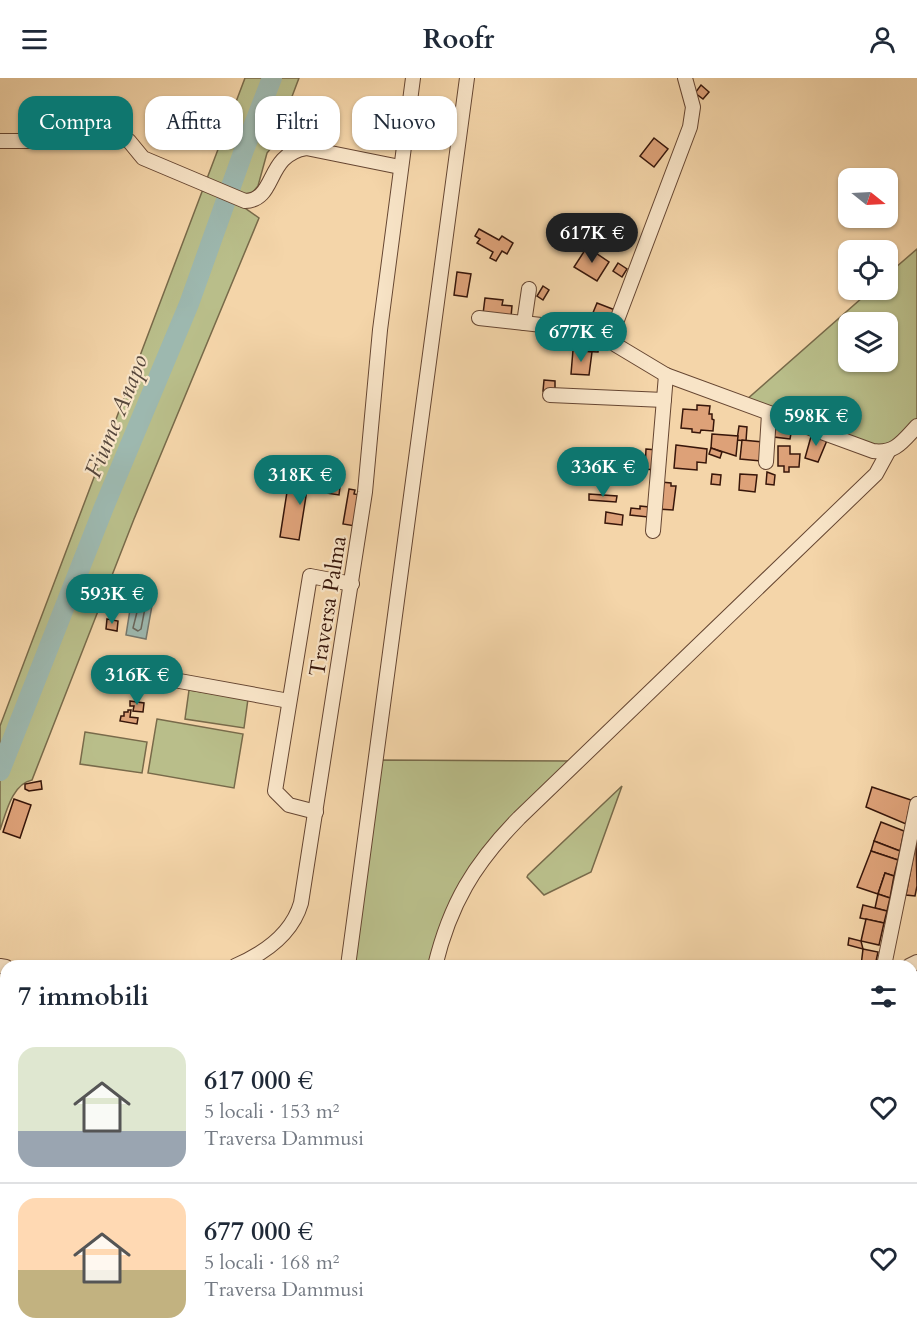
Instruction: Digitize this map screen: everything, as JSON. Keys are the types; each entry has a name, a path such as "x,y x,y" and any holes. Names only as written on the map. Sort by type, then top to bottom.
{"street":[{"name":"Traversa Palma","path":"245,960 268,946 290,928 297,915 316,812 365,492 380,330 413,78"},
{"path":"349,960 467,78"},
{"path":"685,78 693,107 690,127 613,333 620,349 666,375 873,451 888,452 896,448 917,426"},
{"path":"0,141 91,141 116,136 129,141 144,158 204,186 245,201 257,201 264,194 282,159 293,150 306,148 400,167"},
{"path":"524,323 529,289"},
{"path":"479,318 613,333"},
{"path":"653,531 666,375"},
{"path":"550,395 664,400"},
{"path":"766,462 769,414"},
{"path":"437,960 447,922 458,897 486,853 519,818 868,482 883,465 888,452"},
{"path":"316,812 289,805 275,791 289,700 309,576 352,584"},
{"path":"152,676 289,700"},
{"path":"885,960 917,804"}],"green space":[{"path":"245,78 299,78 292,96 255,96 255,150 269,150 258,186 245,201 245,208 259,218 134,519 32,780 19,787 15,793 0,830 0,726 218,150 243,150 243,96 238,96"},
{"path":"917,249 917,419 899,440 879,448 745,401 838,319 838,372 898,372 898,312 846,312 860,300 898,300 898,265"},
{"path":"189,690 248,699 244,728 185,719"},
{"path":"157,719 243,734 234,788 148,773"},
{"path":"85,732 147,742 142,773 80,764"},
{"path":"379,760 573,761 479,854 468,872 432,960 352,960"},
{"path":"622,786 591,872 544,895 527,877 528,875"}],"water":[{"path":"132,597 153,600 146,639 126,635"}],"building":[{"path":"701,85 709,92 703,99 695,93"},
{"path":"654,138 668,149 654,167 640,156"},
{"path":"479,229 499,240 502,236 513,243 507,254 502,251 496,261 490,258 493,252 477,243 480,239 475,236"},
{"path":"587,247 609,262 597,281 574,267"},
{"path":"618,263 627,269 622,277 613,271"},
{"path":"457,272 471,274 467,297 454,295"},
{"path":"543,286 549,290 543,300 537,296"},
{"path":"485,298 503,300 502,305 512,306 511,317 483,314"},
{"path":"597,303 615,310 609,327 590,320"},
{"path":"593,335 600,335 598,352 577,351 578,343 592,345"},
{"path":"573,350 592,352 589,375 571,374"},
{"path":"544,380 555,381 555,392 543,391"},
{"path":"697,405 710,406 709,414 712,414 714,420 713,431 701,430 700,433 692,432 692,429 681,428 683,409 697,410"},
{"path":"777,423 792,428 790,439 774,437"},
{"path":"739,426 747,427 746,441 737,440"},
{"path":"812,433 828,438 818,462 805,458"},
{"path":"712,434 738,436 736,456 711,448"},
{"path":"742,440 763,442 761,461 740,459"},
{"path":"676,445 707,449 706,463 697,462 697,470 674,468"},
{"path":"778,446 790,446 790,454 800,454 799,467 789,467 789,472 784,472 784,466 778,466"},
{"path":"711,448 722,452 720,458 709,454"},
{"path":"646,449 657,450 655,470 645,469"},
{"path":"767,472 775,475 774,485 766,484"},
{"path":"712,474 721,475 720,485 711,484"},
{"path":"740,474 757,475 755,492 739,490"},
{"path":"289,479 340,487 339,495 307,490 299,540 280,537"},
{"path":"661,482 676,486 673,510 658,509"},
{"path":"349,489 355,490 354,494 360,495 355,526 343,524"},
{"path":"589,494 617,496 616,502 589,500"},
{"path":"640,506 649,507 648,517 630,515 631,508 640,509"},
{"path":"606,512 623,515 622,525 605,523"},
{"path":"107,619 118,621 117,631 106,629"},
{"path":"130,701 144,703 143,712 133,711 134,706 130,706"},
{"path":"131,710 130,717 138,718 137,724 120,721 121,716 124,716 124,712"},
{"path":"41,781 42,789 29,791 25,789 25,784"},
{"path":"872,787 911,800 906,824 866,807"},
{"path":"14,799 31,805 20,838 3,832"},
{"path":"881,822 904,831 900,851 874,841"},
{"path":"874,841 900,851 898,860 871,851"},
{"path":"916,841 917,886 915,896 906,895"},
{"path":"871,851 898,860 894,876 885,873 878,894 857,887"},
{"path":"885,873 894,876 890,898 878,894"},
{"path":"878,894 890,898 887,911 875,908"},
{"path":"863,905 887,911 884,923 860,918"},
{"path":"866,919 884,923 879,945 861,941"},
{"path":"849,938 861,941 863,949 848,945"},
{"path":"863,949 878,952 876,960 862,960"}],"waterway":[{"name":"Fiume Anapo","path":"0,771 104,507 189,304 272,78"}]}
